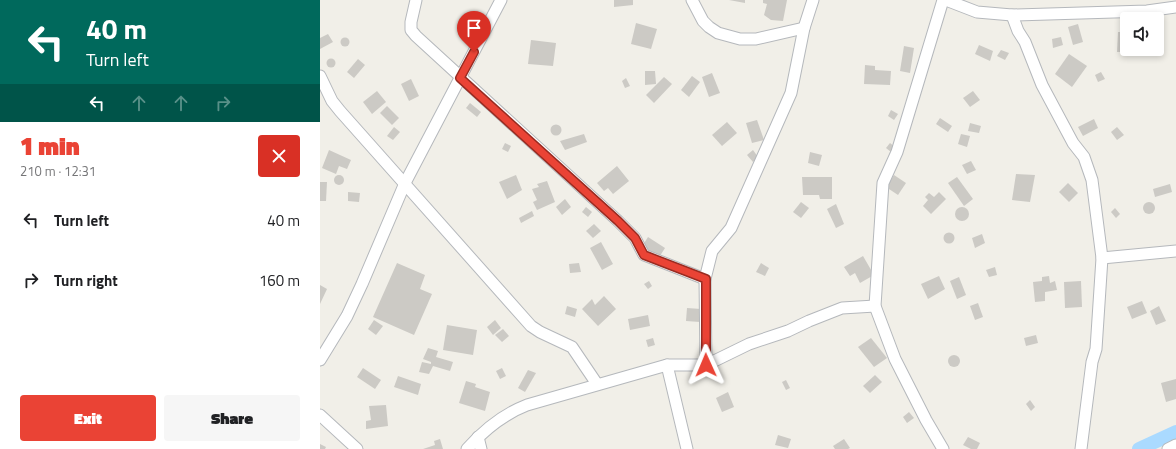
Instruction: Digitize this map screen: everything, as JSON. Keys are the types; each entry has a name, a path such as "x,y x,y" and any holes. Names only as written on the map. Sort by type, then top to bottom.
{"street":[{"path":"416,0 410,22 411,30 460,78 618,221 635,238 644,255 706,279"},
{"path":"320,360 347,316 405,183 501,0"},
{"path":"692,0 703,20 709,27 718,33 725,35 756,39 804,28"},
{"path":"706,365 706,279 712,250 731,228 791,93 804,28 813,0"},
{"path":"943,449 926,420 895,359 875,306 883,183 897,152 945,0 977,12 1012,15 1147,11 1176,7"},
{"path":"977,12 978,0"},
{"path":"1012,15 1018,32 1025,42 1042,85 1074,143 1084,157 1092,180 1102,258 1096,349 1092,362 1081,449"},
{"path":"320,76 332,101 532,326 540,332 572,346 597,384"},
{"path":"1102,258 1176,250"},
{"path":"467,449 478,437 518,408 667,365 706,365 750,344 788,331 842,308 875,306"},
{"path":"667,365 687,449"},
{"path":"320,415 357,449"},
{"path":"478,437 481,449"},
{"path":"1168,449 1176,445"}],"building":[{"path":"614,0 633,0 633,5 614,7"},
{"path":"729,0 745,0 745,3"},
{"path":"763,0 787,0 783,21 771,20 764,15 767,4 763,3"},
{"path":"636,23 657,29 651,49 631,44"},
{"path":"1078,24 1083,42 1073,45 1068,27"},
{"path":"1118,32 1120,32 1120,52 1117,52"},
{"path":"328,34 333,42 320,49 320,38"},
{"path":"1061,37 1063,45 1053,48 1052,39"},
{"path":"343,38 347,38 349,42 347,46 343,46 341,44 341,40"},
{"path":"531,40 556,43 553,66 528,64"},
{"path":"979,45 993,51 990,61 975,54"},
{"path":"904,46 914,48 910,73 900,71"},
{"path":"1001,50 1009,53 1005,60 997,56"},
{"path":"1069,54 1087,66 1072,87 1055,74"},
{"path":"329,59 333,59 335,63 333,67 329,67 327,65 327,61"},
{"path":"358,59 365,65 354,78 347,72"},
{"path":"865,65 875,66 875,70 891,71 890,85 864,84"},
{"path":"645,71 655,71 656,84 645,85"},
{"path":"1101,72 1105,79 1098,82 1095,75"},
{"path":"712,73 720,93 709,97 702,77"},
{"path":"692,76 700,82 689,97 681,90"},
{"path":"664,77 672,84 654,103 646,95"},
{"path":"626,78 630,86 625,88 622,81"},
{"path":"411,79 419,96 409,101 401,84"},
{"path":"377,91 386,102 372,114 363,102"},
{"path":"973,91 980,100 970,107 963,98"},
{"path":"470,103 481,112 477,117 466,108"},
{"path":"387,106 399,118 392,125 380,113"},
{"path":"891,110 898,114 894,120 888,116"},
{"path":"940,118 952,126 948,132 936,124"},
{"path":"1094,119 1098,128 1083,136 1078,127"},
{"path":"757,120 764,140 752,143 746,123"},
{"path":"727,122 737,133 722,146 712,135"},
{"path":"970,123 981,126 979,133 968,131"},
{"path":"554,125 558,125 560,126 560,134 554,135 551,132 551,128"},
{"path":"394,127 400,132 393,140 387,136"},
{"path":"1117,127 1124,135 1117,140 1111,132"},
{"path":"584,134 587,142 565,150 560,141"},
{"path":"961,134 970,136 967,147 958,144"},
{"path":"505,143 511,146 508,152 502,149"},
{"path":"890,143 895,147 891,152 886,148"},
{"path":"329,150 351,160 347,169 339,166 336,174 322,168"},
{"path":"753,150 758,157 753,162 747,155"},
{"path":"810,152 822,155 819,166 808,163"},
{"path":"971,161 976,170 967,174 962,165"},
{"path":"617,166 629,181 613,194 608,188 604,191 597,183"},
{"path":"1016,174 1035,175 1030,202 1012,200"},
{"path":"339,175 344,180 339,185 334,180"},
{"path":"516,175 522,190 507,199 499,182"},
{"path":"894,175 906,183 898,195 886,187"},
{"path":"802,177 832,177 832,199 820,199 819,195 803,195"},
{"path":"957,177 973,199 964,206 948,183"},
{"path":"547,181 555,202 537,210 533,202 537,200 532,189 539,187 537,184"},
{"path":"320,182 327,182 326,201 320,201"},
{"path":"1068,183 1078,193 1069,202 1059,192"},
{"path":"1170,184 1172,192 1155,197 1153,189"},
{"path":"348,192 360,193 359,202 348,201"},
{"path":"939,192 946,199 931,214 923,206 928,200 925,197 929,193 934,197"},
{"path":"565,199 571,207 562,215 556,207"},
{"path":"801,202 809,208 801,218 793,212"},
{"path":"1151,202 1154,203 1154,213 1147,214 1144,213 1143,206 1144,203"},
{"path":"836,204 844,224 836,228 827,209"},
{"path":"586,207 592,212 588,217 582,212"},
{"path":"962,207 967,209 969,214 967,219 962,221 957,219 955,214 957,209"},
{"path":"1115,208 1120,214 1116,218 1111,212"},
{"path":"532,211 534,216 521,223 519,218"},
{"path":"594,224 601,231 593,238 586,231"},
{"path":"947,233 951,233 953,234 953,242 947,243 944,240 944,236"},
{"path":"982,234 985,243 975,248 972,238"},
{"path":"648,237 665,248 658,259 641,248"},
{"path":"601,242 613,264 602,270 590,248"},
{"path":"863,256 874,275 860,283 855,273 850,276 844,267"},
{"path":"397,263 425,275 420,289 432,294 414,335 373,317"},
{"path":"579,263 581,272 570,273 569,264"},
{"path":"761,263 769,268 765,276 756,272"},
{"path":"995,267 997,275 989,277 986,270"},
{"path":"939,276 945,289 928,299 921,284"},
{"path":"1049,276 1050,283 1055,281 1057,290 1045,292 1045,301 1035,302 1033,282 1042,281 1042,277"},
{"path":"959,277 966,295 957,299 950,281"},
{"path":"649,281 652,286 648,289 644,284"},
{"path":"1081,281 1082,307 1065,308 1064,282"},
{"path":"320,285 327,289 320,304"},
{"path":"604,296 616,309 598,326 582,309 592,299 595,305"},
{"path":"1142,301 1147,313 1132,319 1127,307"},
{"path":"978,303 983,317 975,320 970,306"},
{"path":"567,306 577,309 575,317 565,314"},
{"path":"1159,306 1166,321 1156,325 1150,311"},
{"path":"687,308 701,309 700,322 686,321"},
{"path":"648,315 650,326 630,330 628,319"},
{"path":"374,320 383,326 376,335 368,329"},
{"path":"495,320 501,328 493,335 487,327"},
{"path":"447,325 477,330 473,355 443,350"},
{"path":"503,329 509,336 502,342 495,335"},
{"path":"1036,335 1038,343 1026,346 1024,338"},
{"path":"653,338 655,345 648,347 646,340"},
{"path":"871,338 887,358 874,367 858,347"},
{"path":"428,348 438,351 436,357 453,362 450,371 433,366 429,374 419,372 422,362 431,364 431,362 423,359"},
{"path":"952,355 956,355 960,361 956,367 952,367 948,363 948,359"},
{"path":"363,368 381,380 375,389 357,377"},
{"path":"502,368 506,376 500,379 496,371"},
{"path":"528,370 536,373 525,392 518,388"},
{"path":"875,375 882,382 870,393 863,386"},
{"path":"398,376 421,384 418,395 394,387"},
{"path":"1176,379 1176,399 1166,402 1161,383"},
{"path":"786,380 790,388 786,390 782,382"},
{"path":"466,381 476,384 475,387 490,392 485,411 459,403"},
{"path":"728,392 734,407 722,412 716,398"},
{"path":"1030,400 1035,407 1031,411 1026,404"},
{"path":"386,405 388,426 366,429 366,421 371,420 369,406"},
{"path":"909,412 914,418 907,423 903,417"},
{"path":"778,435 791,439 788,448 775,445"},
{"path":"968,437 980,443 977,449 971,449 963,445"},
{"path":"440,439 443,449 423,449 435,445 434,441"},
{"path":"844,439 850,448 835,449 833,446"},
{"path":"320,444 326,447 325,449 320,449"}],"waterway":[{"path":"1139,449 1176,432"}],"route":[{"path":"474,52 460,78 618,221 635,238 644,255 706,279 706,365"}]}
